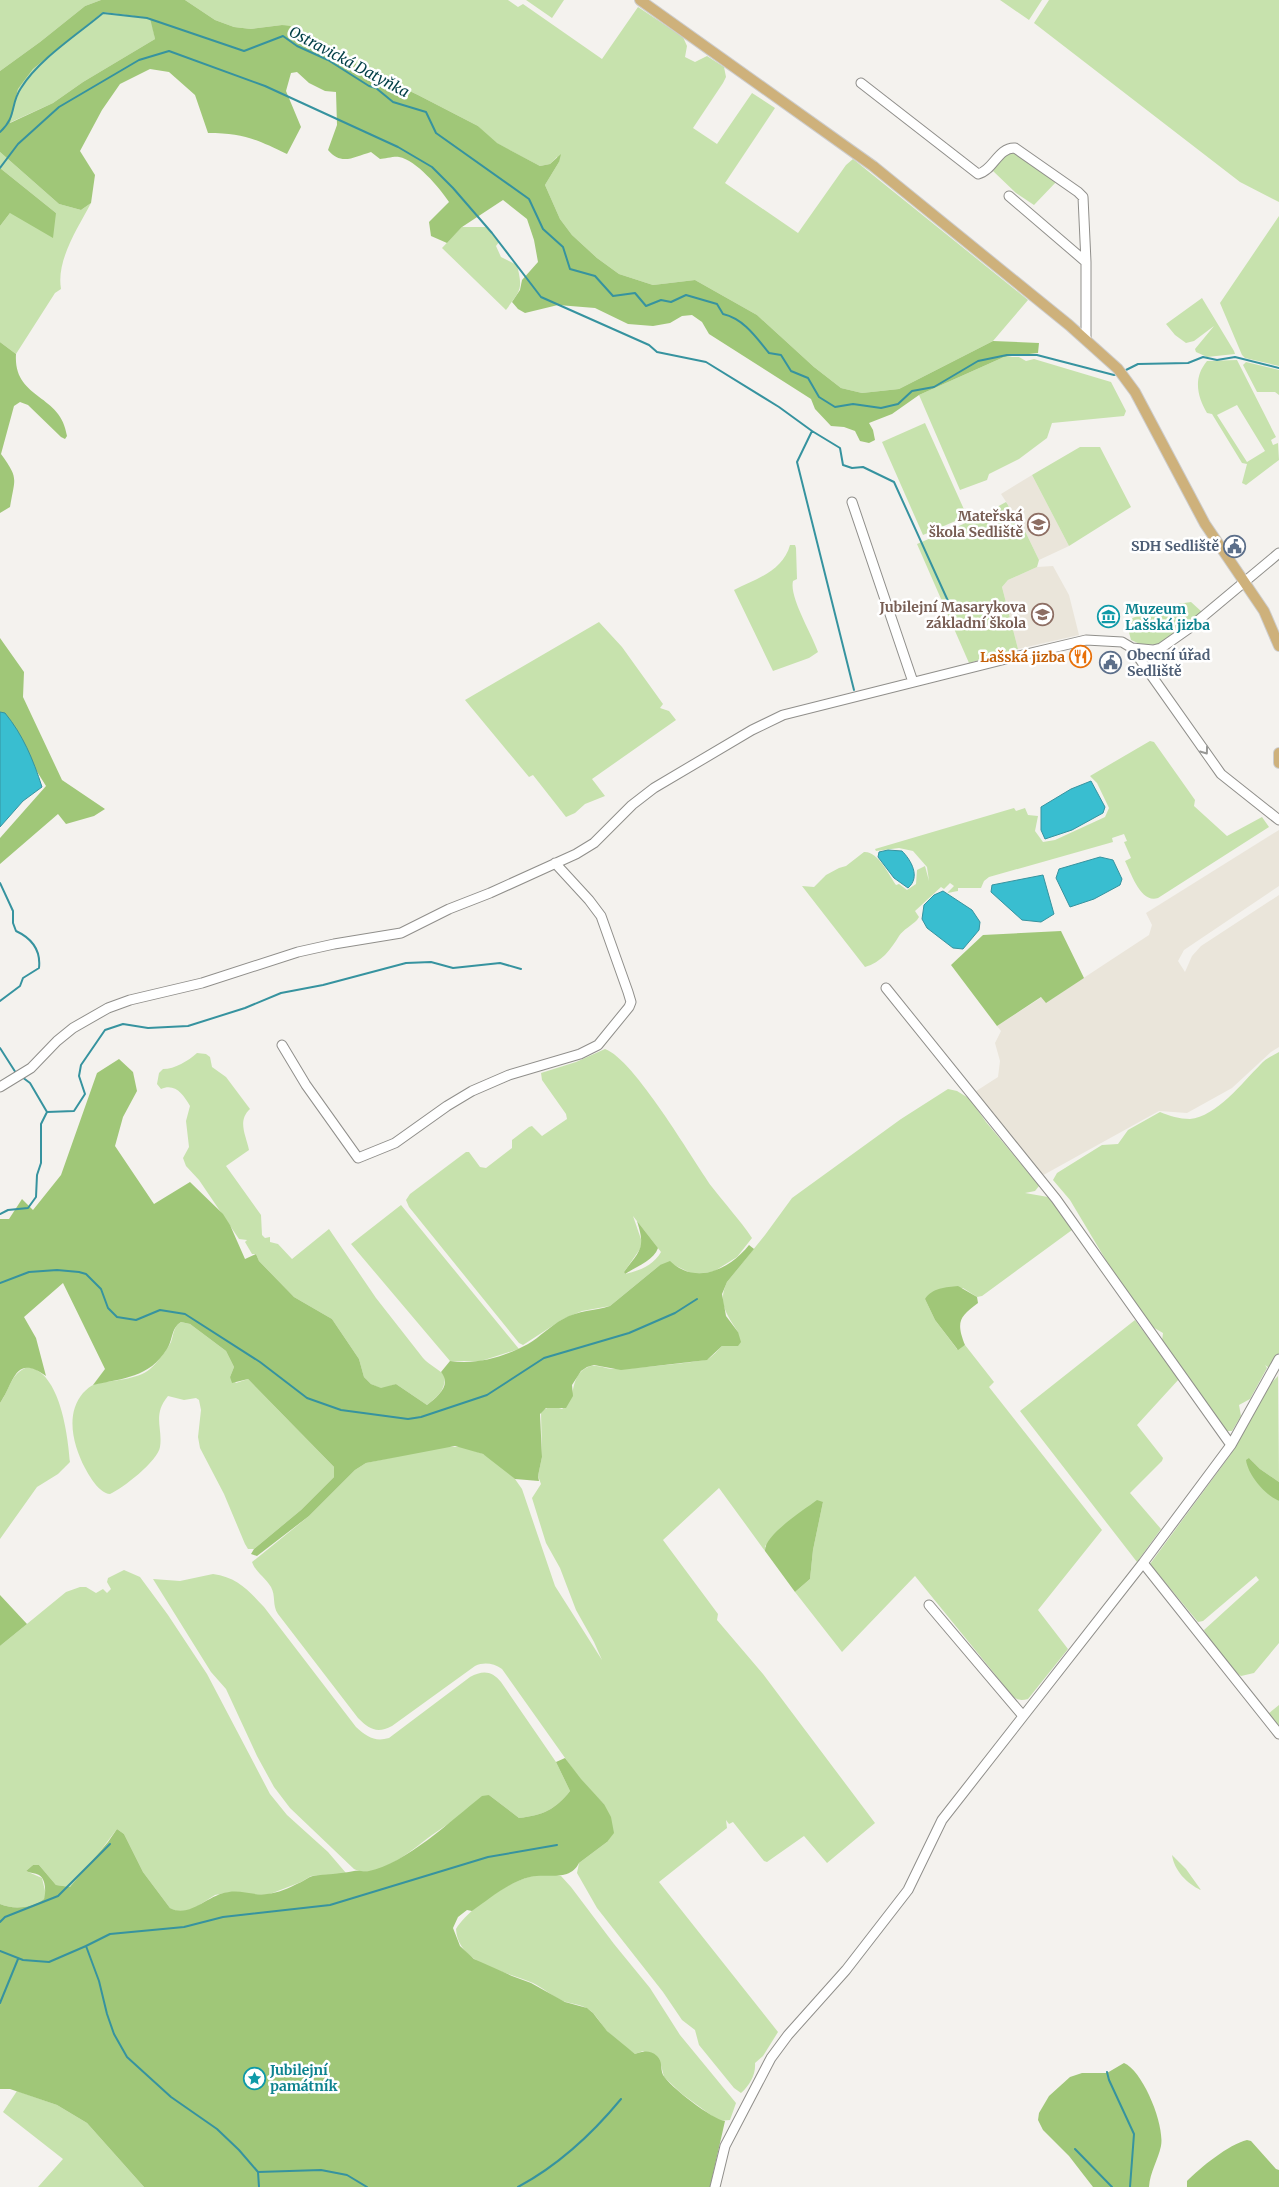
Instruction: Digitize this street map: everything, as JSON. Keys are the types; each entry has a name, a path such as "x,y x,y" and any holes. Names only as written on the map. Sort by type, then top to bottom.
{"main road":[{"path":"640,0 873,166 1086,338 1121,372 1136,392 1203,520 1264,611 1279,646"},
{"path":"1279,753 1279,763"}],"street":[{"path":"861,83 978,174 986,171 1004,151 1015,148 1078,192 1082,197 1086,262 1086,338"},
{"path":"1009,196 1086,262"},
{"path":"852,502 913,682"},
{"path":"1132,648 1153,650 1169,644 1279,553"},
{"path":"0,1087 31,1068 57,1041 73,1028 108,1008 130,1000 202,983 298,952 334,944 401,934 449,909 490,893 588,848 632,805 654,788 762,724 794,712 1086,640 1122,642 1132,648 1221,774 1279,820"},
{"path":"282,1045 306,1085 358,1158 396,1143 447,1106 472,1091 508,1075 580,1054 598,1045 629,1008 631,1002 601,916 555,862"},
{"path":"886,988 1062,1207 1231,1445"},
{"path":"715,2187 725,2146 771,2058 846,1970 908,1890 942,1820 1143,1563 1231,1445 1279,1359"},
{"path":"1143,1563 1279,1734"},
{"path":"928,1605 1023,1716"}],"shaded area":[{"name":"Mateřská škola Sedliště","path":"1032,475 1069,546 1039,560 1025,531 1001,494"},
{"name":"Jubilejní Masarykova základní škola","path":"1053,566 1069,595 1079,635 1018,649 1002,587 1008,580 1037,567"},
{"path":"1279,830 1279,886 1184,950 1178,961 1185,972 1192,956 1201,946 1279,895 1279,1047 1232,1088 1187,1113 1159,1111 1038,1178 970,1095 998,1077 1000,1061 995,1043 1001,1031 997,1026 1042,997 1047,1002 1149,935 1152,925 1146,913"}],"green space":[{"path":"0,0 101,0 85,6 0,71"},
{"path":"101,0 185,0 215,20 234,27 251,29 282,25 290,26 370,72 478,126 497,143 540,166 550,164 561,154 559,162 545,185 560,219 572,235 597,258 619,274 653,285 695,280 757,315 814,367 841,388 862,393 899,389 993,341 1039,343 1038,353 1004,357 919,395 892,414 869,423 875,440 869,443 860,441 855,431 844,427 831,426 815,409 811,399 709,334 702,322 692,315 682,316 670,323 653,326 628,324 595,308 558,305 525,313 518,309 512,302 520,290 522,280 538,262 534,240 527,219 503,200 462,227 447,243 431,236 429,222 449,202 440,189 427,175 406,159 395,157 380,159 371,152 348,159 338,158 333,155 328,150 337,125 336,92 325,91 309,83 297,72 291,73 286,91 301,127 287,154 249,138 231,134 208,133 195,95 169,72 150,69 120,84 102,110 80,151 95,175 91,203 81,210 59,204 0,152 0,71 85,6","holes":["103,12 150,18 155,39 83,82 53,103 10,123 18,89 33,69"]},
{"path":"185,0 508,0 518,7 523,4 602,59 638,7 683,37 687,46 685,57 695,62 707,56 724,67 726,77 723,83 693,128 717,144 752,93 775,108 725,183 798,233 846,165 853,159 1028,300 993,341 899,389 862,393 841,388 814,367 757,315 695,280 653,285 619,274 597,258 572,235 560,219 545,185 559,162 557,157 550,164 540,166 496,143 478,126 282,25 251,29 234,27 215,20"},
{"path":"526,0 564,0 552,18"},
{"path":"1000,0 1042,0 1029,20"},
{"path":"1049,0 1279,0 1279,202 1240,182 1034,23"},
{"path":"103,12 151,18 155,39 83,82 53,103 9,123 18,89 33,69"},
{"path":"0,152 59,204 81,210 91,203 69,244 60,278 61,289 55,293 16,354 0,342 0,226 10,213 56,213 0,168"},
{"path":"1010,152 1014,152 1057,181 1034,205 1016,193 993,171 1000,160"},
{"path":"0,168 56,213 53,238 10,213 0,226"},
{"path":"1279,216 1279,366 1245,358 1242,355 1220,303"},
{"path":"462,227 486,227 499,242 496,246 501,257 517,265 520,285 518,293 506,310 442,248"},
{"path":"1202,298 1235,354 1207,357 1196,352 1195,349 1214,326 1194,341 1186,343 1175,335 1166,324"},
{"path":"0,342 16,354 17,369 22,380 29,389 56,412 63,422 67,436 65,439 61,437 28,405 20,402 14,406 1,454 11,469 14,484 10,507 0,513"},
{"path":"1004,357 1019,357 1026,361 1034,359 1111,382 1126,411 1124,416 1052,423 1047,438 1019,459 989,474 987,480 960,490 919,395"},
{"path":"1237,360 1276,437 1271,440 1273,445 1278,443 1279,460 1246,485 1242,483 1247,464 1242,463 1212,414 1207,413 1199,394 1198,380 1207,361","holes":["1237,405 1265,451 1247,462 1217,415"]},
{"path":"1246,362 1279,370 1279,395 1275,392 1257,392 1243,365"},
{"path":"925,423 967,516 923,535 882,442"},
{"path":"1080,447 1100,447 1131,507 1069,546 1032,475"},
{"path":"1006,502 1025,531 1039,560 1037,567 1008,580 1002,587 1018,649 969,663 917,544 975,519"},
{"path":"790,545 795,545 796,548 797,579 793,581 794,596 818,652 809,658 773,671 734,590 760,578 775,568 786,554"},
{"path":"1191,602 1202,612 1158,645 1140,644 1131,640 1126,621 1157,607"},
{"path":"599,622 622,647 663,704 660,708 669,711 676,720 592,779 605,796 585,804 575,813 566,817 533,775 529,777 465,700"},
{"path":"0,638 24,672 23,697 62,780 105,809 94,816 66,824 58,814 0,864 0,838 46,786 0,712"},
{"path":"1150,741 1154,742 1195,800 1194,806 1227,836 1262,817 1269,827 1158,898 1152,899 1137,886 1125,861 1131,858 1124,842 1127,841 1124,834 1112,838 1113,842 989,877 984,881 981,888 958,888 958,891 947,893 954,886 950,883 944,889 941,887 915,911 919,917 917,920 901,934 885,955 865,967 802,886 814,887 826,875 846,866 864,852 874,855 883,864 896,885 899,884 907,890 916,884 917,870 925,866 929,881 927,867 913,851 899,848 876,851 875,849 1014,808 1016,811 1025,808 1028,815 1038,816 1035,831 1043,842 1055,840 1105,817 1109,808 1097,783 1090,776"},
{"path":"1061,931 1084,978 1046,1003 1041,997 997,1026 951,965 983,935"},
{"path":"605,1049 617,1057 631,1071 662,1111 712,1187 752,1238 737,1257 713,1272 693,1274 674,1265 660,1265 610,1306 582,1311 563,1319 523,1345 519,1343 409,1207 406,1200 410,1194 466,1152 469,1152 480,1167 486,1168 512,1148 512,1140 529,1127 532,1126 542,1136 567,1119 566,1114 542,1080 541,1073 576,1062","holes":["633,1216 661,1252 646,1267 625,1274 624,1272 640,1249 642,1242"]},
{"path":"1279,1052 1279,1353 1269,1368 1265,1365 1267,1368 1250,1399 1239,1405 1241,1416 1232,1431 1225,1431 1162,1341 1163,1333 1151,1326 1140,1311 1113,1272 1070,1200 1053,1180 1057,1173 1102,1145 1118,1144 1128,1130 1160,1112 1190,1119 1210,1112 1228,1098 1264,1061"},
{"path":"197,1053 206,1054 210,1057 212,1067 226,1077 250,1109 243,1123 249,1150 226,1166 261,1215 262,1235 265,1238 270,1237 270,1242 278,1244 292,1259 329,1229 376,1298 423,1358 445,1376 444,1386 440,1393 427,1405 396,1384 382,1389 371,1384 364,1377 359,1359 332,1319 294,1297 259,1261 256,1254 252,1254 245,1242 247,1240 239,1239 199,1180 186,1166 183,1158 189,1147 186,1121 190,1106 178,1091 170,1087 161,1089 157,1084 159,1073 163,1069 181,1064"},
{"path":"119,1059 133,1072 137,1091 123,1117 115,1146 154,1204 190,1182 223,1214 245,1259 256,1254 259,1261 294,1297 332,1319 359,1359 364,1377 371,1384 381,1388 396,1384 427,1405 442,1390 445,1381 441,1372 450,1361 480,1361 509,1353 528,1344 569,1316 610,1306 660,1265 670,1261 680,1268 691,1272 712,1271 732,1261 749,1245 754,1249 727,1282 722,1294 726,1316 738,1332 741,1342 738,1346 722,1346 707,1360 621,1370 594,1365 581,1371 572,1385 573,1396 566,1408 546,1408 540,1414 542,1457 538,1476 539,1481 515,1479 483,1454 455,1446 366,1463 355,1470 309,1516 257,1556 251,1554 254,1549 301,1510 334,1477 334,1467 248,1379 232,1383 230,1377 234,1367 226,1351 190,1324 181,1322 178,1325 167,1349 152,1366 125,1378 93,1385 105,1369 63,1283 24,1317 36,1338 46,1376 35,1370 21,1369 12,1380 0,1403 0,1219 9,1219 22,1199 33,1210 61,1175 97,1073"},
{"path":"948,1089 957,1091 970,1099 986,1122 1038,1184 1039,1186 1035,1191 1025,1193 1048,1197 1072,1227 1072,1230 982,1296 977,1297 963,1288 925,1299 935,1320 957,1349 965,1345 994,1382 989,1387 1102,1530 1038,1610 1068,1649 1028,1699 1023,1700 1016,1699 1011,1694 915,1576 842,1652 795,1592 810,1579 813,1550 823,1502 765,1546 765,1551 719,1488 663,1540 718,1614 717,1620 763,1674 875,1823 827,1863 804,1836 767,1862 764,1861 733,1822 729,1824 726,1820 727,1828 659,1882 778,2032 763,2056 755,2063 752,2079 741,2093 734,2088 699,2045 695,2030 682,2020 663,1992 597,1908 577,1873 579,1863 607,1842 604,1804 580,1779 502,1669 488,1664 475,1666 392,1726 382,1730 374,1729 358,1718 278,1614 271,1587 252,1562 309,1516 355,1470 366,1463 440,1447 464,1447 495,1461 515,1479 522,1489 555,1586 602,1660 576,1610 560,1568 546,1543 532,1498 541,1484 538,1476 542,1457 541,1412 551,1407 562,1409 567,1405 577,1377 586,1368 596,1366 618,1369 692,1362 708,1359 722,1346 733,1346 738,1332 727,1314 723,1303 724,1289 727,1282 792,1198 901,1119"},
{"path":"401,1205 519,1349 481,1361 450,1361 351,1244"},
{"path":"637,1221 658,1248 649,1260 625,1274 624,1272 640,1249 641,1238"},
{"path":"958,1286 977,1297 978,1303 963,1316 960,1325 965,1345 958,1350 935,1320 925,1299 935,1290"},
{"path":"1135,1320 1179,1379 1137,1425 1163,1458 1130,1493 1161,1529 1137,1562 1020,1411"},
{"path":"181,1322 190,1324 226,1351 234,1367 230,1377 236,1383 248,1379 334,1467 334,1477 301,1510 254,1549 248,1549 245,1544 224,1494 200,1448 198,1437 201,1410 199,1400 196,1398 184,1400 168,1396 160,1409 161,1440 158,1453 139,1474 123,1487 110,1494 102,1491 92,1480 77,1450 73,1430 74,1410 77,1401 83,1393 95,1384 131,1378 145,1373 159,1360 167,1349 175,1328"},
{"path":"28,1367 39,1371 48,1380 55,1392 64,1421 70,1462 58,1474 37,1487 0,1539 0,1403 17,1373"},
{"path":"1278,1376 1279,1482 1260,1469 1249,1458 1259,1485 1279,1501 1279,1643 1254,1673 1241,1676 1220,1655 1204,1630 1259,1580 1256,1576 1203,1621 1198,1622 1150,1564 1231,1454 1258,1403 1270,1384"},
{"path":"1249,1458 1260,1469 1279,1482 1279,1501 1258,1484 1247,1466 1246,1460"},
{"path":"817,1500 823,1502 813,1550 810,1579 795,1592 765,1551 766,1545 778,1530"},
{"path":"124,1570 140,1577 207,1674 270,1794 287,1815 328,1852 346,1873 311,1876 270,1894 256,1895 230,1892 215,1895 193,1909 176,1911 170,1908 143,1872 124,1834 117,1829 75,1884 70,1887 56,1885 39,1865 33,1865 26,1871 42,1878 46,1895 44,1899 23,1907 11,1907 0,1904 0,1646 66,1592 86,1587 96,1593 103,1589 107,1593 111,1589 107,1582 108,1578"},
{"path":"213,1574 236,1582 264,1607 356,1727 371,1738 389,1738 470,1677 479,1673 491,1674 501,1682 556,1762 570,1791 554,1807 542,1813 519,1818 489,1795 406,1855 374,1871 364,1872 354,1869 290,1808 274,1787 257,1756 226,1689 211,1672 153,1579 180,1581"},
{"path":"0,1595 27,1624 0,1646"},
{"path":"1279,1705 1279,1728 1268,1714"},
{"path":"565,1758 604,1804 611,1817 614,1833 607,1842 579,1863 570,1873 522,1879 499,1891 472,1911 467,1910 458,1917 453,1928 460,1946 474,1959 531,1983 565,2002 587,2008 607,2031 635,2054 646,2052 657,2056 663,2075 674,2087 711,2115 725,2121 710,2187 144,2187 87,2123 57,2105 10,2089 0,2089 0,1904 11,1907 23,1907 44,1899 43,1879 39,1875 26,1871 33,1865 39,1865 56,1885 70,1887 117,1829 124,1834 143,1872 170,1908 177,1911 192,1908 229,1892 271,1893 313,1876 369,1871 383,1867 413,1851 482,1796 489,1795 519,1818 542,1813 554,1807 570,1791 556,1762"},
{"path":"1172,1855 1186,1869 1201,1890 1182,1876 1175,1866"},
{"path":"549,1874 561,1876 571,1887 650,1988 680,2035 736,2103 730,2120 719,2121 682,2094 664,2077 661,2065 643,2051 635,2054 624,2046 609,2033 588,2009 563,2001 533,1983 485,1965 465,1951 459,1941 456,1929 469,1913 499,1891 520,1880 531,1876"},
{"path":"1124,2063 1138,2076 1151,2100 1160,2125 1161,2146 1149,2187 1093,2187 1069,2156 1043,2130 1038,2120 1039,2113 1049,2096 1070,2077 1082,2073 1107,2073"},
{"path":"17,2091 57,2105 87,2123 144,2187 38,2187 63,2159 3,2112"},
{"path":"1247,2140 1251,2141 1279,2170 1279,2187 1187,2187 1187,2181 1207,2163 1232,2146"}],"water":[{"path":"0,712 5,713 22,739 42,787 23,801 0,827"},
{"path":"1091,781 1105,807 1103,813 1072,830 1045,839 1041,830 1041,807 1071,789"},
{"path":"888,850 902,851 909,859 914,879 908,888 894,878 878,857 879,852"},
{"path":"1100,857 1113,860 1122,879 1120,885 1094,899 1070,907 1056,878 1059,869"},
{"path":"1043,875 1054,914 1041,922 1022,920 991,892 992,885"},
{"path":"943,891 972,910 980,922 979,930 963,949 953,948 927,928 922,919 924,905 934,895"}],"waterway":[{"name":"Ostravická Datyňka","path":"0,132 9,121 15,100 29,77 48,57 103,13 147,18 244,51 283,36 297,46 328,60 369,86 376,88 393,102 426,112 436,133 529,199 543,229 563,247 570,269 595,276 613,296 635,293 646,306 661,300 671,302 686,295 717,304 723,314 737,320 749,329 769,353 781,355 791,371 808,378 819,397 835,407 853,404 881,408 898,404 912,391 934,387 978,361 1007,355 1037,355 1114,375 1117,374"},
{"path":"0,168 18,144 59,107 139,60 169,51 265,86 398,147 432,167 492,233 541,297 649,345 657,352 706,362 779,407 812,431 797,462 854,690"},
{"name":"Ostravická Datyňka","path":"1124,371 1138,364 1188,363 1203,357 1217,360 1235,357 1279,368"},
{"path":"812,431 840,448 843,465 852,468 863,467 894,482 953,612"},
{"name":"Ostravická Datyňka","path":"0,883 13,911 13,923 16,931 34,945 39,962 39,968 23,978 20,986 0,1001"},
{"path":"47,1112 74,1111 85,1094 79,1076 81,1065 105,1030 123,1024 148,1028 188,1026 245,1008 281,993 323,985 406,963 431,962 453,968 500,963 521,969"},
{"name":"Ostravická Datyňka","path":"0,1048 16,1073"},
{"name":"Ostravická Datyňka","path":"0,1214 8,1210 28,1208 36,1197 37,1175 41,1163 41,1124 47,1112 30,1083 22,1077"},
{"path":"0,1283 29,1272 57,1270 86,1274 101,1289 108,1308 117,1317 136,1320 160,1310 185,1314 260,1362 307,1398 341,1410 408,1419 421,1417 487,1395 544,1358 629,1333 675,1313 697,1299"},
{"path":"0,1922 5,1917 58,1896 110,1844"},
{"path":"86,1946 110,1934 184,1927 223,1917 330,1905 488,1857 557,1845"},
{"path":"0,1951 23,1960 49,1962 86,1946 99,1981 114,2034 127,2057 171,2097 217,2129 258,2172 321,2170 347,2175 367,2187"},
{"path":"0,2003 18,1959"},
{"path":"1107,2072 1134,2134 1130,2187"},
{"path":"518,2187 547,2169 574,2148 621,2099"},
{"path":"1075,2149 1112,2187"},
{"path":"258,2172 259,2187"}],"place":[{"name":"Mateřská škola Sedliště","path":"1039,524"},
{"name":"SDH Sedliště","path":"1235,546"},
{"name":"Jubilejní Masarykova základní škola","path":"1042,615"},
{"name":"Muzeum Lašská jizba","path":"1109,617"},
{"name":"Lašská jizba","path":"1081,657"},
{"name":"Obecní úřad Sedliště","path":"1111,663"},
{"name":"Jubilejní památník","path":"254,2078"}]}
